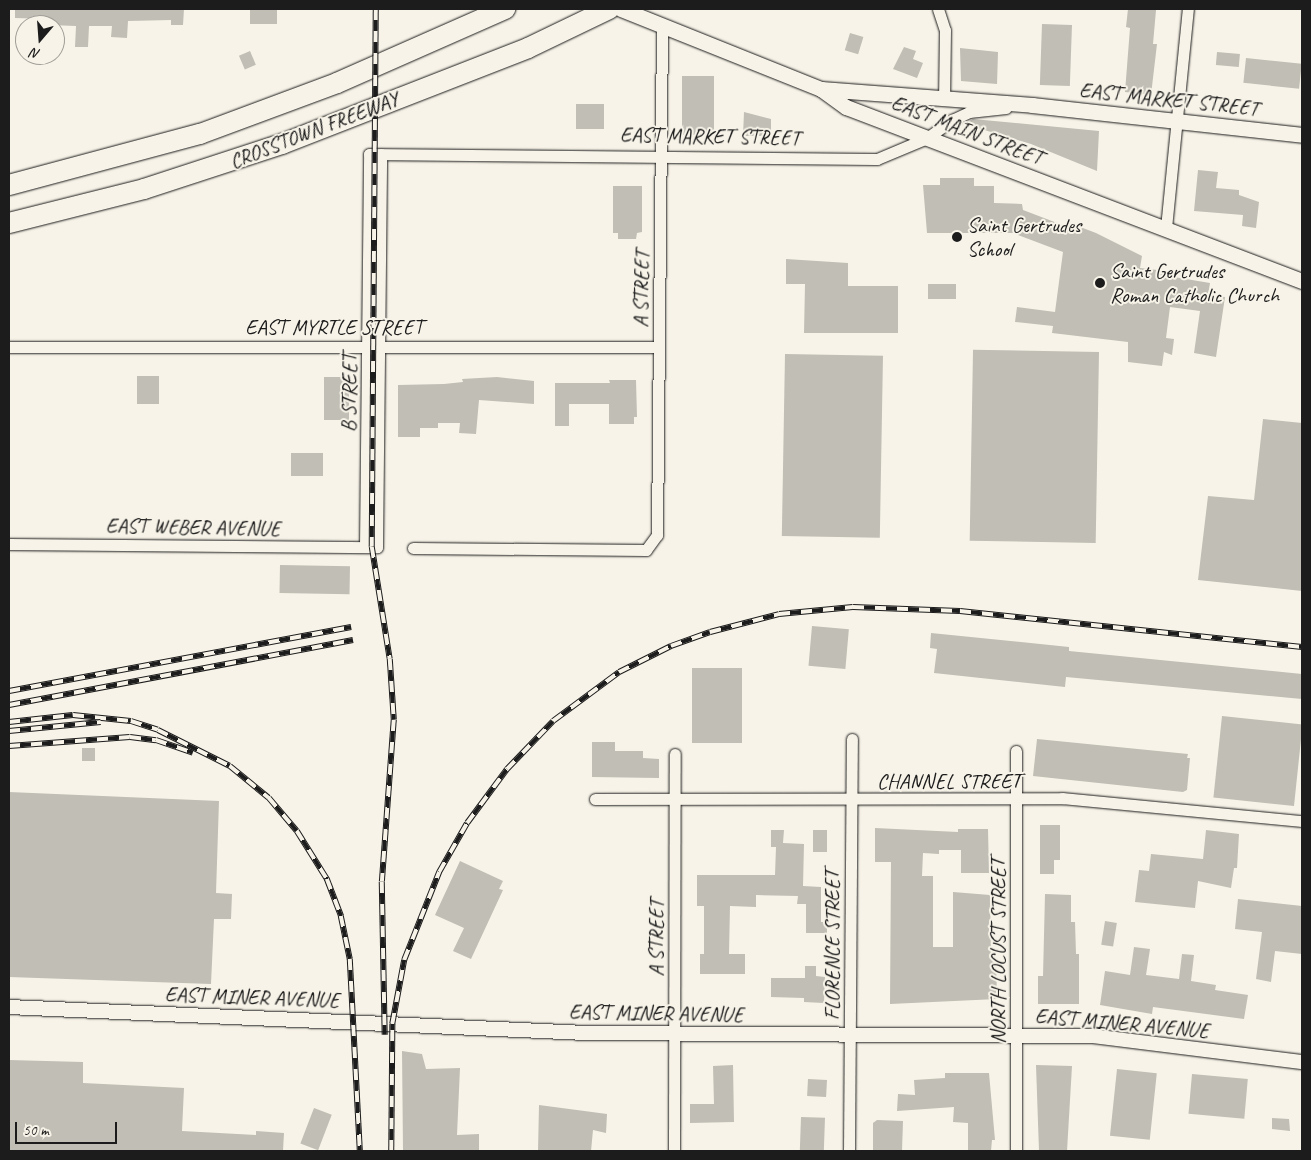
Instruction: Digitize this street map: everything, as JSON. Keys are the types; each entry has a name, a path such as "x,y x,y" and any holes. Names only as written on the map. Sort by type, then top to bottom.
{"highway":[{"name":"CROSSTOWN FREEWAY","path":"9,184 68,172 200,134 336,83 505,9"},
{"name":"CROSSTOWN FREEWAY","path":"9,223 144,190 274,147 528,48 608,9"}],"main road":[{"name":"EAST MAIN STREET","path":"621,9 821,89 846,107 1302,281"},
{"name":"EAST MARKET STREET","path":"821,89 1032,105 1178,123 1302,135"}],"street":[{"path":"938,9 945,30 944,98"},
{"path":"1166,228 1188,9"},
{"name":"A STREET","path":"413,548 646,550 657,535 664,27"},
{"name":"EAST MARKET STREET","path":"375,154 877,159 927,138 952,120 969,112 1032,105"},
{"name":"B STREET","path":"365,547 373,345 375,154"},
{"name":"EAST MYRTLE STREET","path":"9,347 373,345 659,348"},
{"name":"EAST WEBER AVENUE","path":"9,544 377,547 373,345"},
{"name":"FLORENCE STREET","path":"849,1151 852,739"},
{"name":"NORTH LOCUST STREET","path":"1016,751 1016,1151"},
{"name":"A STREET","path":"674,1151 675,754"},
{"name":"CHANNEL STREET","path":"595,799 1096,800 1302,821"},
{"name":"EAST MINER AVENUE","path":"9,1007 585,1033 1017,1034 1092,1036 1302,1062"}],"building":[{"path":"15,9 184,9 183,25 171,25 171,20 128,21 127,38 111,37 112,26 89,26 88,47 75,47 76,26 65,26 65,15 15,15"},
{"path":"250,9 277,9 277,24 250,24"},
{"path":"1128,9 1156,10 1153,44 1157,44 1151,95 1125,92 1130,28 1126,27"},
{"path":"1042,24 1072,25 1070,86 1040,85"},
{"path":"850,33 863,37 858,54 845,50"},
{"path":"904,47 916,51 913,59 923,63 917,78 893,69"},
{"path":"960,48 998,52 997,84 961,81"},
{"path":"250,51 256,65 245,69 239,56"},
{"path":"1217,52 1240,54 1239,67 1216,65"},
{"path":"1246,58 1302,64 1299,89 1243,83"},
{"path":"682,76 714,76 714,135 682,135"},
{"path":"576,104 604,104 604,129 576,129"},
{"path":"744,112 771,119 771,136 743,136"},
{"path":"973,119 1099,131 1097,171 1031,144 964,124"},
{"path":"1198,170 1218,172 1216,188 1239,190 1239,195 1259,202 1256,228 1242,226 1243,215 1194,211"},
{"path":"940,178 974,178 974,186 994,186 994,203 1022,204 1023,210 1065,226 1067,222 1096,233 1142,256 1140,268 1175,272 1174,277 1210,283 1208,295 1225,297 1216,357 1194,353 1200,311 1170,307 1166,338 1174,339 1172,355 1164,352 1162,366 1128,362 1128,342 1052,333 1053,326 1015,322 1017,307 1055,312 1063,252 1013,233 927,233 923,185 940,185"},
{"path":"613,186 642,186 642,232 637,233 636,239 618,239 618,233 613,233"},
{"path":"786,259 848,263 848,286 898,286 898,333 804,333 805,284 786,284"},
{"path":"928,284 956,284 956,299 928,299"},
{"path":"973,350 1099,352 1096,543 970,541"},
{"path":"785,354 883,356 880,538 782,536"},
{"path":"137,376 159,376 159,404 137,404"},
{"path":"324,377 349,377 349,420 324,420"},
{"path":"497,377 534,381 534,404 479,400 476,434 459,433 460,423 438,423 438,428 420,428 420,437 398,437 398,385 444,384 463,382 462,379"},
{"path":"609,380 636,380 637,417 634,417 634,424 609,424 609,404 569,404 569,426 555,426 555,383 610,383"},
{"path":"1263,419 1302,423 1302,591 1198,580 1208,496 1254,500"},
{"path":"291,453 323,453 323,476 291,476"},
{"path":"280,565 350,566 350,594 280,593"},
{"path":"812,626 849,629 845,669 809,666"},
{"path":"931,633 1069,647 1069,651 1302,674 1302,699 1066,677 1065,687 934,673 937,649 930,648"},
{"path":"692,668 742,668 742,743 692,743"},
{"path":"1222,716 1302,724 1294,806 1213,798"},
{"path":"1037,739 1188,754 1187,758 1190,758 1187,790 1183,792 1033,776"},
{"path":"592,742 615,742 615,751 643,751 643,758 659,759 659,778 592,777"},
{"path":"82,748 95,748 95,761 82,761"},
{"path":"9,792 219,801 216,893 232,894 231,919 214,919 211,984 9,977"},
{"path":"1040,825 1060,825 1060,860 1054,860 1054,874 1040,874"},
{"path":"875,828 958,832 958,829 988,829 989,873 961,873 961,850 939,850 939,854 923,853 922,876 933,876 933,947 953,947 953,892 990,895 991,955 996,955 997,999 890,1004 891,862 875,862"},
{"path":"771,830 784,830 783,843 804,844 803,886 821,887 821,922 827,922 827,933 806,933 806,904 797,904 798,896 756,895 756,907 730,906 729,954 745,954 745,974 700,974 700,954 704,954 704,906 697,906 697,875 775,875 776,847 771,847"},
{"path":"813,830 827,830 827,852 813,852"},
{"path":"1206,830 1239,834 1237,868 1234,868 1231,888 1198,881 1195,908 1135,902 1139,870 1149,871 1151,854 1203,859"},
{"path":"460,861 503,881 499,889 503,890 471,959 453,951 464,928 435,915"},
{"path":"1045,894 1071,895 1071,922 1075,922 1076,954 1079,954 1079,1004 1038,1004 1038,976 1043,976"},
{"path":"1238,899 1302,906 1302,954 1275,951 1271,982 1256,979 1262,932 1235,929"},
{"path":"1105,921 1117,923 1113,947 1101,945"},
{"path":"1134,947 1150,949 1146,975 1179,979 1182,954 1194,955 1191,981 1216,985 1215,990 1248,995 1244,1019 1153,1007 1152,1014 1100,1005 1105,971 1130,975"},
{"path":"805,966 816,966 816,976 825,977 824,1003 804,1002 804,998 771,997 771,978 805,978"},
{"path":"402,1051 422,1054 426,1069 460,1068 457,1135 479,1134 479,1151 403,1151"},
{"path":"9,1060 83,1062 83,1083 184,1088 182,1131 256,1135 256,1131 284,1133 283,1151 9,1151"},
{"path":"733,1065 734,1122 690,1123 690,1104 714,1104 713,1066"},
{"path":"1036,1065 1072,1066 1067,1151 1039,1151"},
{"path":"1117,1069 1157,1073 1150,1140 1110,1136"},
{"path":"945,1073 989,1073 995,1140 992,1140 991,1151 968,1151 968,1123 953,1122 954,1107 897,1111 898,1094 915,1095 914,1080 945,1078"},
{"path":"1192,1074 1248,1079 1244,1119 1189,1114"},
{"path":"808,1079 827,1080 826,1097 807,1096"},
{"path":"539,1105 607,1114 606,1133 593,1130 591,1151 538,1151"},
{"path":"314,1108 332,1115 318,1150 300,1143"},
{"path":"801,1117 825,1118 824,1151 800,1151"},
{"path":"1272,1118 1289,1119 1290,1131 1272,1129"},
{"path":"877,1120 903,1121 902,1151 873,1151 873,1123"}],"railway":[{"path":"376,9 372,547 390,659 394,720 382,882 385,1035"},
{"path":"391,1151 392,1024 404,960 439,872 467,823 507,769 553,721 619,672 671,646 710,632 779,614 853,607 960,611 1302,647"},
{"path":"9,691 351,627"},
{"path":"9,705 353,640"},
{"path":"9,722 73,715 131,721 158,730 230,766 269,798 297,831 327,879 341,916 350,959 360,1151"},
{"path":"9,731 101,722"},
{"path":"9,746 130,737 156,740 193,753"}],"place":[{"name":"Saint Gertrudes School","path":"957,237"},
{"name":"Saint Gertrudes Roman Catholic Church","path":"1100,283"}]}
